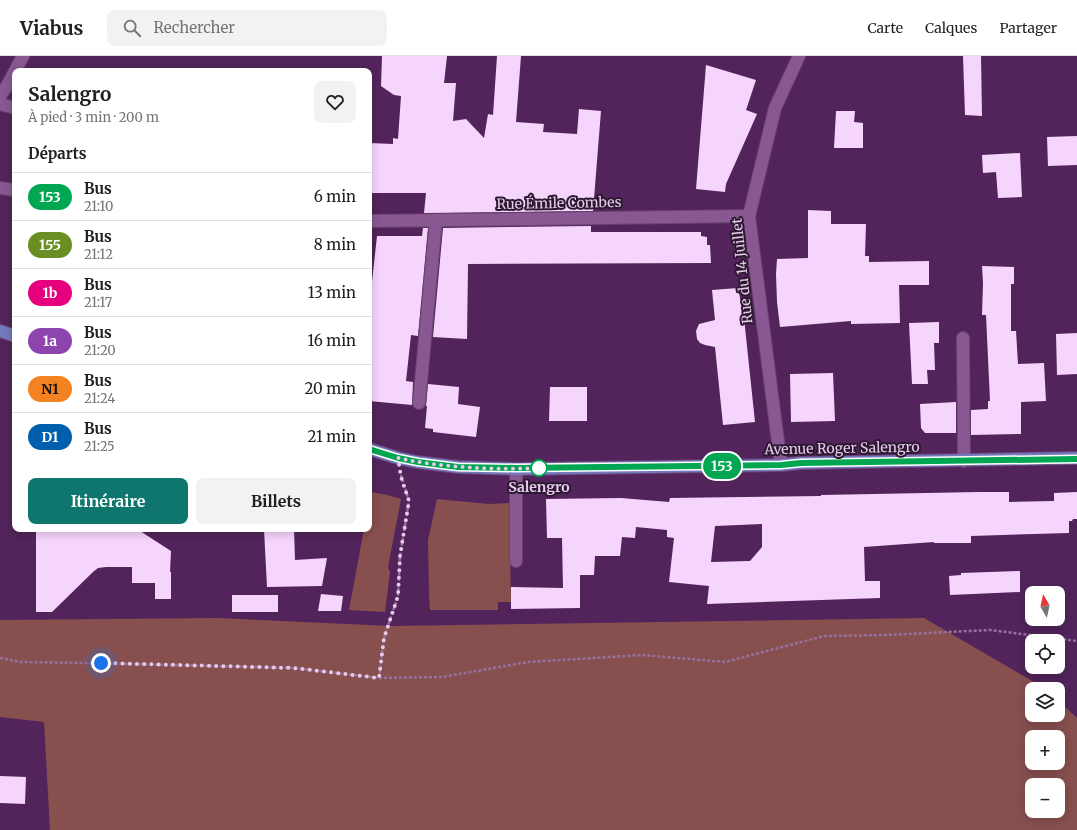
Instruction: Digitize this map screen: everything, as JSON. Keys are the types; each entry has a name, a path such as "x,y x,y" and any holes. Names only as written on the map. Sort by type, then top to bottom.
{"main road":[{"path":"0,331 12,335"},
{"name":"Avenue Roger Salengro","path":"372,450 398,458 418,462 458,467 516,468 781,465 809,463 1077,458"}],"street":[{"path":"17,68 23,56"},
{"name":"Rue du 14 Juillet","path":"781,465 749,216 775,108 799,56"},
{"path":"0,96 12,77"},
{"path":"0,104 12,107"},
{"path":"0,188 12,190"},
{"name":"Rue Émile Combes","path":"372,221 749,216"},
{"path":"419,403 436,220"},
{"path":"963,338 964,461"},
{"path":"516,468 516,561"}],"path":[{"path":"379,678 384,638 398,596 400,556 409,501 401,477 398,458"},
{"path":"0,658 20,662 294,668 379,678 442,677 528,662 642,655 725,662 824,636 886,635 990,630 1077,641"}],"shaded area":[{"path":"372,492 401,499 388,567 390,572 385,612 349,610 363,532 372,532"},
{"path":"437,499 489,504 509,503 511,602 498,602 498,610 430,610 428,540"},
{"path":"217,618 392,626 924,618 1034,682 1025,682 1025,722 1065,722 1065,707 1077,718 1077,830 50,830 44,722 0,717 0,620"}],"building":[{"path":"382,56 447,56 444,83 456,83 453,121 466,119 484,138 488,114 493,115 497,56 521,56 516,122 544,124 543,132 577,134 579,109 601,111 593,211 424,213 426,193 372,193 372,143 393,144 393,138 398,139 401,96 394,95 381,86"},
{"path":"963,56 981,56 982,116 965,115"},
{"path":"706,65 756,80 746,110 757,114 726,184 725,192 696,189"},
{"path":"836,111 855,111 854,122 863,123 863,148 834,148"},
{"path":"1077,136 1077,165 1048,166 1047,137"},
{"path":"1020,153 1022,197 998,198 996,172 983,173 982,155"},
{"path":"808,210 831,211 831,224 866,224 865,256 869,256 869,262 929,261 929,285 899,285 900,323 851,324 851,321 780,327 777,302 777,259 808,258"},
{"path":"591,226 591,232 701,232 701,236 707,237 707,245 710,245 711,263 468,264 467,339 433,337 443,228"},
{"path":"423,228 428,228 418,336 411,335 406,381 413,382 412,405 372,401 372,282 377,236 422,236"},
{"path":"982,266 1014,267 1014,284 1011,284 1011,331 1016,331 1018,364 1044,363 1046,401 1021,402 1021,434 971,435 971,410 988,409 988,401 990,401 986,315 982,315"},
{"path":"738,288 744,318 755,422 723,425 715,347 700,343 697,339 696,331 699,324 715,320 712,290"},
{"path":"939,322 939,343 934,343 935,370 927,370 928,384 912,384 909,323"},
{"path":"1077,333 1077,374 1057,375 1056,334"},
{"path":"833,373 835,421 791,422 790,374"},
{"path":"428,384 459,387 458,404 480,407 476,437 433,432 433,429 425,428"},
{"path":"550,387 587,387 587,421 549,421"},
{"path":"956,402 956,433 925,433 921,428 920,404"},
{"path":"1009,492 1009,502 1054,501 1054,493 1077,492 1077,519 1069,521 1069,533 971,536 971,543 934,542 864,547 865,581 880,581 880,598 707,604 709,586 669,582 674,538 667,537 667,530 636,527 635,538 622,537 620,556 595,556 594,575 580,575 580,608 511,609 511,587 563,588 562,538 547,538 546,499 621,498 669,502 670,498","holes":["762,524 762,547 750,561 711,562 715,526"]},
{"path":"36,532 142,532 171,551 171,599 155,599 155,583 132,583 132,567 106,567 98,568 93,572 52,612 36,612"},
{"path":"264,532 294,532 295,560 327,558 322,586 267,587"},
{"path":"1020,571 1020,592 950,595 949,576 961,575 961,573"},
{"path":"321,594 343,596 341,611 318,611"},
{"path":"232,595 278,595 278,612 232,612"},
{"path":"0,776 26,777 25,804 0,803"}],"bus line":[{"name":"153","path":"372,450 398,458 418,462 458,467 516,468 781,465 801,463 1077,459"}],"place":[{"name":"Salengro","path":"539,468"}],"route":[{"path":"101,663 294,668 379,678 384,638 398,596 400,556 409,501 401,477 398,458 458,467 539,468"}]}
